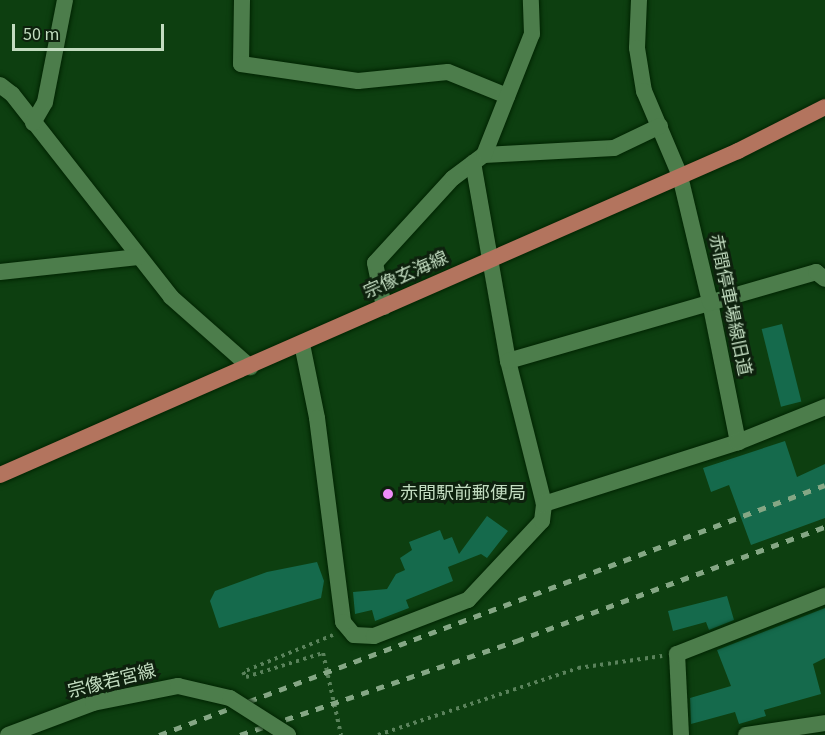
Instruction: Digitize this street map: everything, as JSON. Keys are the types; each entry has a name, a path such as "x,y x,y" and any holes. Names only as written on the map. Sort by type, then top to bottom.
{"main road":[{"name":"宗像玄海線","path":"0,475 492,260 680,176 825,107"}],"street":[{"path":"33,123 45,102 65,0"},
{"path":"242,0 241,64 358,81 448,72 507,96"},
{"path":"384,307 375,263 478,159 532,34 531,0"},
{"name":"赤間停車場線旧道","path":"639,0 637,48 644,91 680,176 710,302 738,442"},
{"path":"0,85 33,123 171,297 250,367"},
{"path":"478,159 614,147 660,126"},
{"path":"303,344 317,418 345,625 354,635 374,636 468,600 542,521 544,504 508,361 478,159"},
{"path":"0,272 138,257"},
{"path":"508,361 816,272 825,279"},
{"path":"544,504 738,442 825,407"},
{"path":"681,735 677,654 825,596"},
{"name":"宗像若宮線","path":"8,735 93,703 178,686 230,698 288,735"},
{"path":"746,735 825,723"}],"path":[{"path":"341,735 323,653 246,677 243,672 324,641 345,625"},
{"path":"378,735 578,668 677,654"}],"building":[{"path":"782,324 801,402 781,407 762,329"},
{"path":"785,441 797,477 825,464 825,518 751,545 729,485 711,492 703,468"},
{"path":"487,516 508,531 487,558 481,554 448,567 453,581 406,600 409,608 375,621 372,610 355,614 353,592 387,589 396,574 405,570 400,558 412,550 409,542 440,530 444,540 452,537 459,554"},
{"path":"317,562 324,581 321,598 219,628 210,601 215,591 267,572"},
{"path":"727,596 734,620 709,630 706,622 673,631 668,611"},
{"path":"825,608 825,658 813,664 821,694 764,710 766,716 739,724 735,712 691,724 690,698 731,686 717,650"}],"railway":[{"path":"159,735 825,485"},
{"path":"240,735 516,641 825,527"}],"place":[{"name":"赤間駅前郵便局","path":"388,494"}]}
